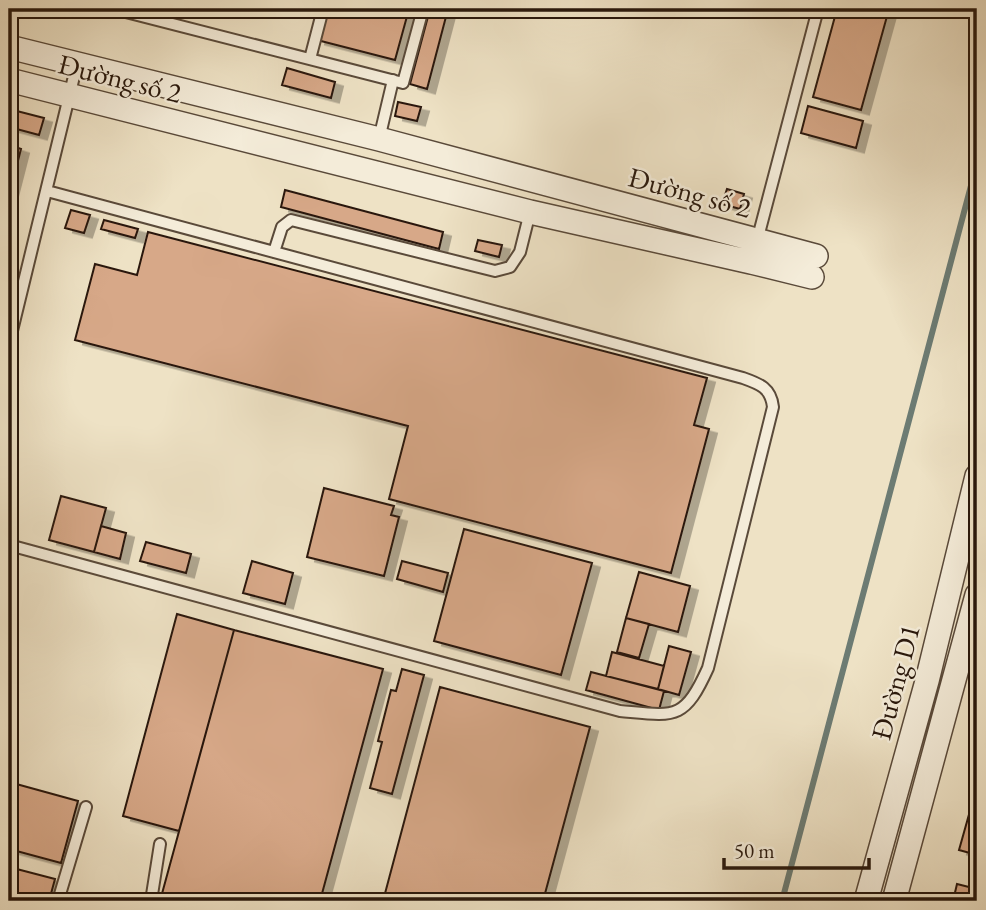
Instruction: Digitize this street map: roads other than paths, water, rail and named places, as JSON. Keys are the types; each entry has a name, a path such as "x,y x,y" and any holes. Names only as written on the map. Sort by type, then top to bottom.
{"street":[{"name":"Đường số 2","path":"9,47 379,139 754,252"},
{"name":"Đường số 2","path":"9,80 530,212 754,252"},
{"path":"754,252 814,267"},
{"name":"Đường D1","path":"866,901 927,681 977,476"},
{"name":"Đường D1","path":"894,901 977,595"},
{"path":"927,681 953,690"}],"lane":[{"path":"114,9 404,83 424,9"},
{"path":"310,59 323,9"},
{"path":"754,252 818,9"},
{"path":"9,343 77,64"},
{"path":"379,139 393,80"},
{"path":"9,545 620,711 667,715 693,700 708,668 773,407 772,396 763,386 717,370 47,191"},
{"path":"274,252 282,227 291,220 495,271 510,267 520,252 530,212"},
{"path":"58,901 86,807"},
{"path":"151,901 160,844"}],"waterway":[{"path":"782,901 977,163"}]}
